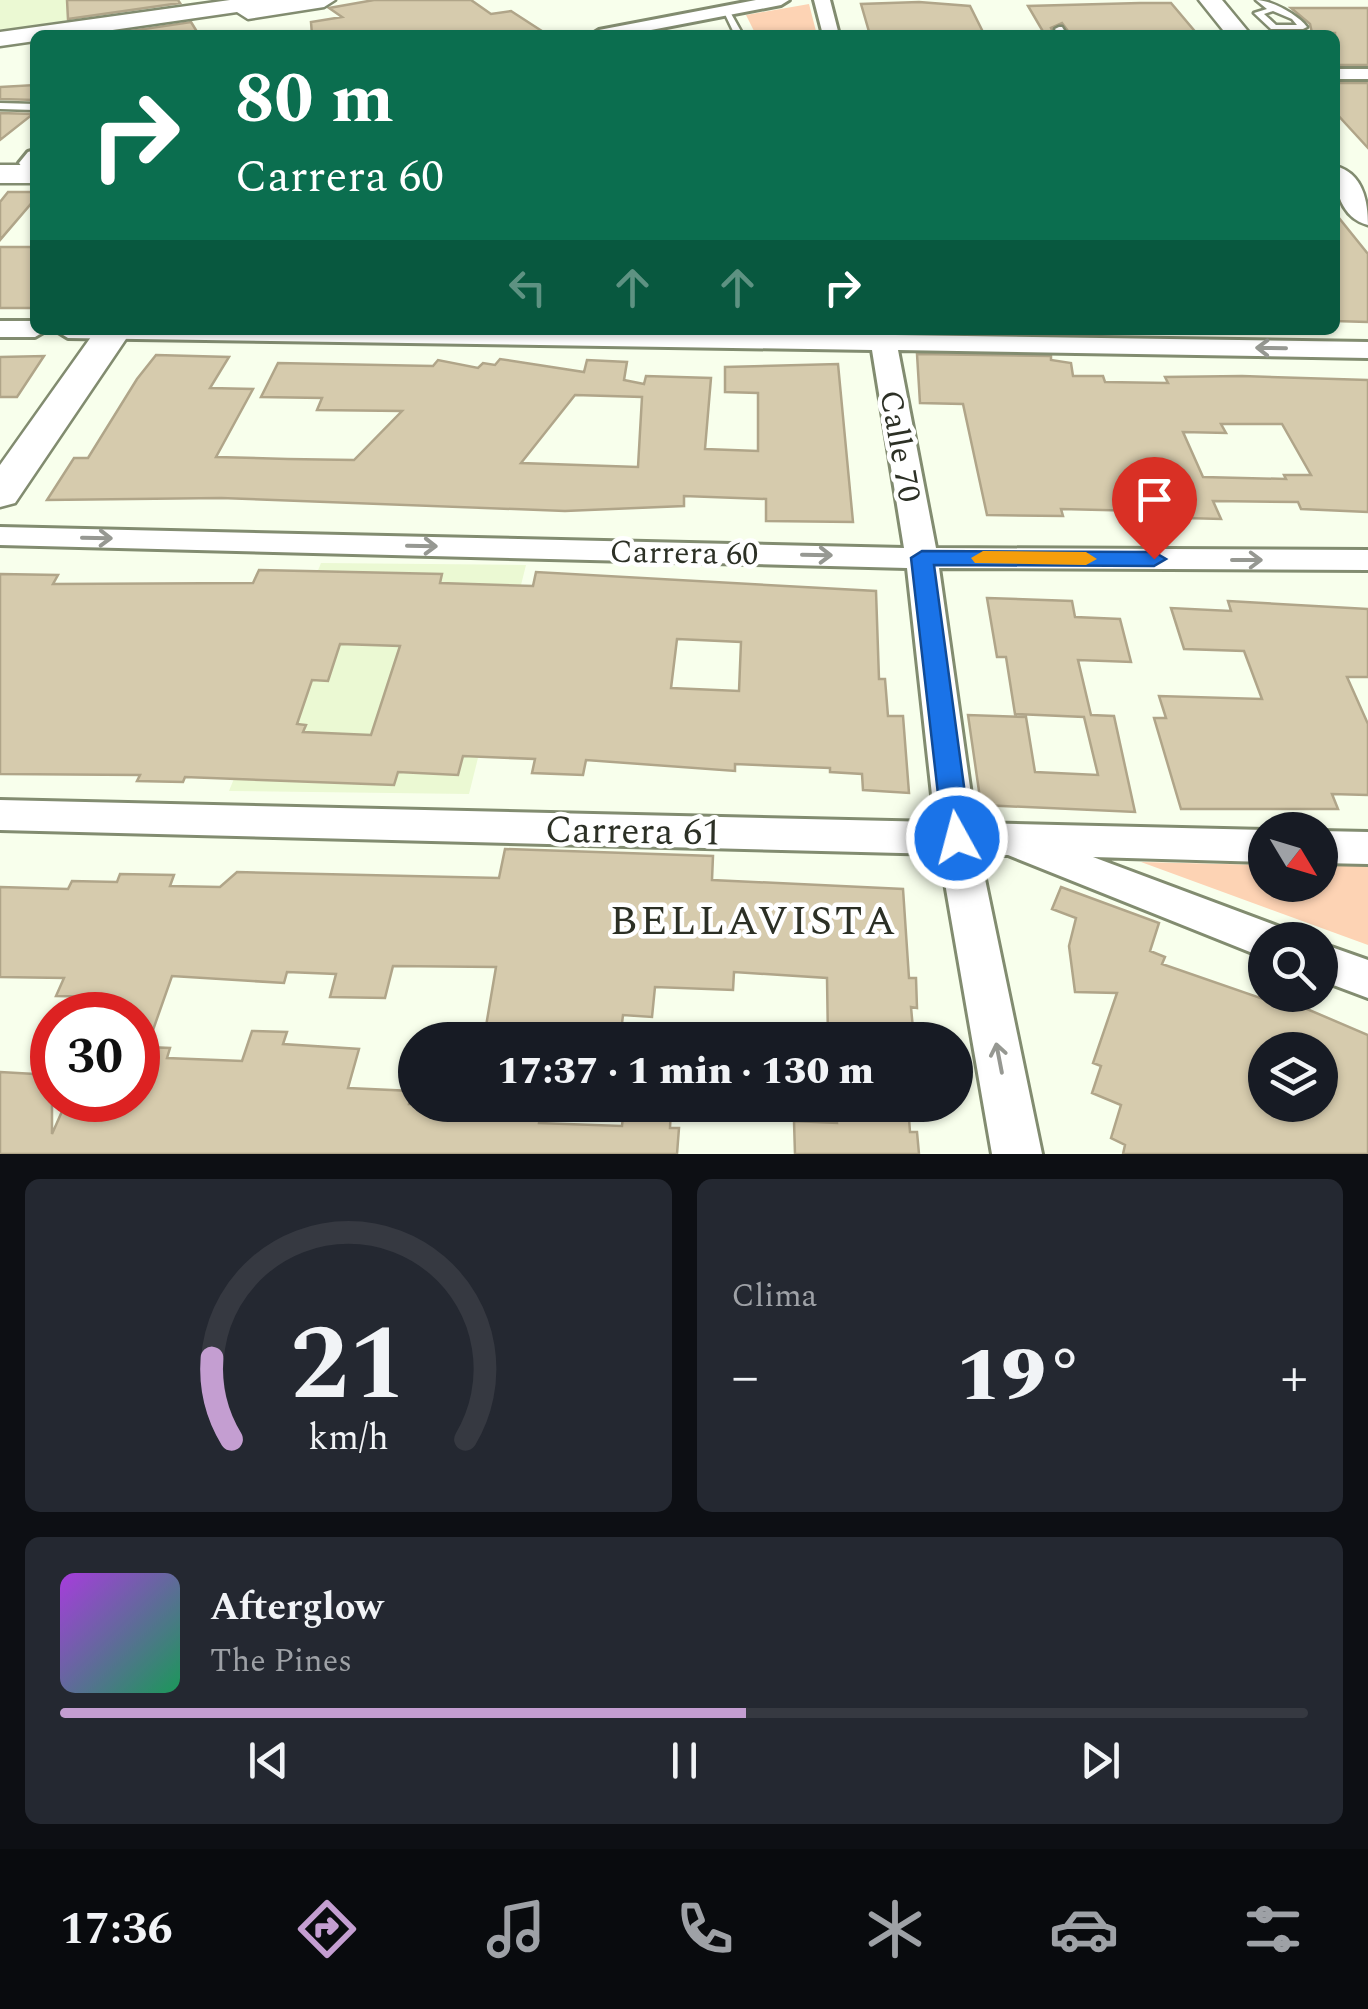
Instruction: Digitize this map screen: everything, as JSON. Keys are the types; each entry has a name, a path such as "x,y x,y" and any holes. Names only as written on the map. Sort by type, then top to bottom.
{"main road":[{"path":"98,30 272,2 324,0"},
{"path":"1191,0 1215,30"},
{"path":"1210,0 1235,30"},
{"path":"272,2 289,30"},
{"path":"0,40 30,38"},
{"path":"0,47 30,42"},
{"path":"1340,158 1353,188"},
{"path":"0,494 111,335"}],"street":[{"path":"626,30 781,0"},
{"path":"822,0 830,30"},
{"path":"1340,74 1368,74"},
{"path":"0,329 30,330"},
{"path":"754,335 1368,350"},
{"name":"Calle 70","path":"882,336 922,558 957,838 1016,1154"},
{"name":"Carrera 60","path":"0,536 922,558 1368,560"},
{"name":"Carrera 61","path":"0,815 1248,846"},
{"path":"1002,840 1248,933"},
{"path":"1338,847 1368,848"},
{"path":"1338,968 1368,979"}],"lane":[{"path":"1260,0 1270,10 1292,14 1304,28 1274,27 1258,13 1270,10"},
{"path":"726,12 736,30"},
{"path":"0,106 30,107"}],"shaded area":[{"path":"0,0 79,0 90,17 0,30"},
{"path":"809,4 816,30 754,30 746,15"},
{"path":"321,563 526,565 469,794 229,791"},
{"path":"1141,862 1248,865 1248,901"},
{"path":"1338,866 1368,866 1368,945 1338,934 1338,922 1305,922 1250,902 1338,902"}],"building":[{"path":"67,0 178,0 180,3 68,19"},
{"path":"374,0 471,0 491,14 511,11 540,30 312,30 311,22 342,17 329,8"},
{"path":"919,2 970,6 982,30 869,30 861,4"},
{"path":"1171,3 1194,30 1067,30 1062,23 1052,30 1042,30 1028,6"},
{"path":"1291,8 1368,8 1368,65 1340,65 1340,30 1311,30 1310,24"},
{"path":"191,22 196,30 137,30"},
{"path":"1340,83 1368,83 1368,148 1340,117"},
{"path":"30,85 30,100 0,99 0,87"},
{"path":"0,113 30,114 30,116 0,140"},
{"path":"8,192 30,192 30,205 0,240 0,202"},
{"path":"1340,219 1368,254 1368,322 1340,321"},
{"path":"0,247 30,247 30,308 0,308"},
{"path":"917,354 1051,356 1051,360 1071,363 1073,376 1103,376 1105,382 1168,383 1165,377 1242,376 1368,380 1368,512 1301,509 1298,502 1213,501 1221,519 1146,517 1143,511 1061,509 1063,516 987,515 963,404 920,403","holes":["1221,424 1282,424 1311,475 1284,475 1286,479 1203,477 1183,432 1226,433"]},
{"path":"156,355 229,357 210,388 253,389 216,457 354,460 402,411 317,410 322,398 261,397 278,363 433,366 438,360 478,368 483,363 495,365 500,359 584,372 587,360 627,362 624,380 644,384 646,376 711,378 705,449 758,451 758,393 725,392 725,367 838,364 853,522 766,521 766,499 684,496 684,506 565,511 221,498 47,500 74,458 88,458","holes":["575,395 642,397 638,467 521,463"]},
{"path":"44,356 17,397 0,397 0,357"},
{"path":"259,570 442,574 440,583 533,586 536,572 876,591 879,679 885,679 888,716 903,716 909,793 863,790 862,774 830,772 830,768 735,764 735,771 586,760 583,775 532,773 535,759 463,756 458,775 398,772 394,785 185,777 183,782 137,781 140,775 0,774 0,574 58,575 53,584 253,583","holes":["677,639 741,642 739,691 671,688","340,644 400,646 371,735 303,732 306,725 297,724 312,680 328,681"]},
{"path":"987,598 1072,601 1075,617 1120,619 1131,662 1078,660 1091,715 1114,716 1135,812 981,805 968,715 1026,717 1035,772 1098,775 1084,717 1015,714 1006,657 997,657"},
{"path":"1228,601 1368,609 1368,677 1347,677 1368,724 1368,795 1332,794 1338,809 1181,809 1154,718 1166,718 1159,696 1262,699 1244,651 1184,649 1171,608 1231,611"},
{"path":"505,849 713,856 712,880 903,889 909,978 916,978 917,1008 911,1007 912,1022 828,1022 827,978 734,972 733,990 655,987 652,1017 623,1015 622,1022 487,1022 496,967 393,966 385,998 330,997 336,974 287,972 284,983 172,976 160,1010 160,992 58,992 64,978 0,977 0,887 68,889 72,881 117,882 120,874 174,875 170,886 220,887 237,872 499,878"},
{"path":"1061,887 1159,923 1150,951 1165,957 1162,964 1248,994 1248,1012 1314,1012 1368,1035 1368,1154 1123,1154 1125,1145 1111,1138 1121,1105 1092,1093 1101,1066 1093,1063 1117,993 1075,992 1069,946 1076,918 1052,909"},
{"path":"252,1031 287,1032 283,1044 359,1049 348,1088 398,1090 398,1122 622,1126 622,1122 670,1122 670,1128 679,1128 677,1154 0,1154 0,1072 30,1074 30,1122 52,1122 52,1134 57,1122 160,1122 160,1048 170,1048 167,1058 242,1061"},
{"path":"794,1122 909,1122 910,1132 917,1132 919,1154 795,1154"}],"slow traffic":[{"path":"983,558 1086,559"}],"district":[{"name":"BELLAVISTA","path":"754,919"}],"route":[{"path":"957,838 922,558 1154,559"}]}
